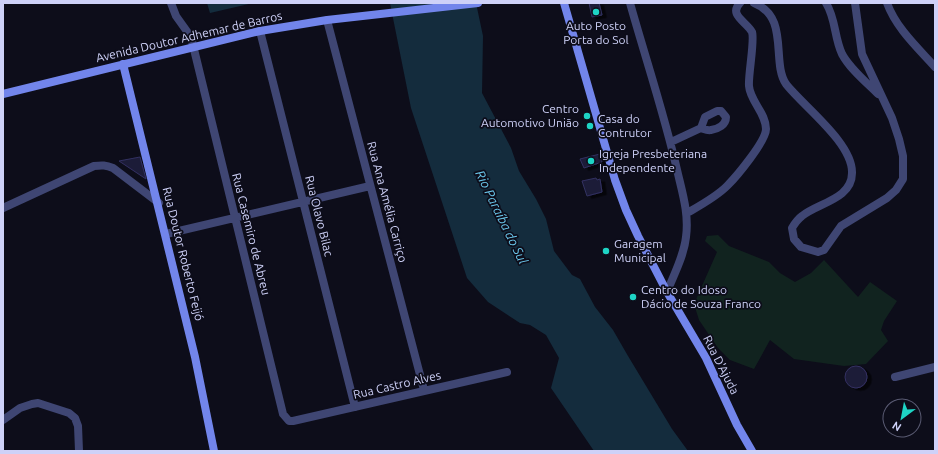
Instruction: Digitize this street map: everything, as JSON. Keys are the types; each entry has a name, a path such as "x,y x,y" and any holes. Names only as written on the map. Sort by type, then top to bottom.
{"main road":[{"name":"Avenida Doutor Adhemar de Barros","path":"3,94 260,31 327,20 478,3"},
{"name":"Rua D'Ajuda","path":"564,3 617,186 626,210 667,292 706,358 737,425 752,451"},
{"name":"Rua Doutor Roberto Feijó","path":"123,64 196,357 214,451"}],"street":[{"path":"171,3 176,16 191,37 193,47"},
{"path":"630,3 644,56 671,142 687,213 686,238 667,292"},
{"path":"687,213 714,196 727,185 761,144 766,129 764,121 749,88 753,34 747,24 738,18 736,12 740,3"},
{"path":"754,3 766,12 773,22 778,38 781,70 786,83 835,137 848,156 852,166 850,182 844,192 803,215 796,221 792,228 794,239 800,247 818,252 824,250 841,226 887,198 896,190 903,179 904,156 900,139 892,118 862,54 855,3"},
{"path":"826,3 833,18 842,54 848,64 882,99"},
{"path":"887,3 895,19 908,37 935,67"},
{"name":"Rua Ana Amélia Carriço","path":"327,20 424,390"},
{"name":"Rua Olavo Bilac","path":"260,31 355,407"},
{"name":"Rua Casemiro de Abreu","path":"193,47 283,414 289,421 293,422"},
{"path":"671,142 701,128"},
{"path":"3,208 94,166 101,165 107,165 113,168 159,204"},
{"path":"166,234 303,203 370,186"},
{"path":"895,376 935,367"},
{"name":"Rua Castro Alves","path":"293,422 424,390 507,372"},
{"path":"3,420 20,408 38,403 69,413 75,418 78,426 79,451"}],"green space":[{"path":"718,235 729,246 769,262 780,273 795,282 811,273 824,260 858,297 870,282 897,301 884,321 881,330 888,341 866,364 844,366 794,359 770,340 754,369 730,360 718,348 699,320 694,304 717,252 705,241 707,236"}],"water":[{"path":"207,3 253,3 210,13"},
{"name":"Rio Paraíba do Sul","path":"390,3 476,3 483,36 482,93 511,148 519,171 546,219 554,251 572,275 580,279 595,307 613,330 672,429 688,451 594,451 551,388 559,358 546,335 530,325 520,323 488,302 467,278 411,108"}],"building":[{"name":"Auto Posto Porta do Sol","path":"589,3 599,3 602,15 592,17"},
{"name":"Igreja Presbeteriana Independente","path":"600,154 602,162 584,168 580,159"},
{"path":"140,157 146,179 119,161"},
{"path":"596,178 597,180 600,179 602,192 587,196 582,181"},
{"path":"856,366 864,369 867,377 864,385 856,388 848,385 845,377 848,369"}],"place":[{"name":"Auto Posto Porta do Sol","path":"596,12"},
{"name":"Centro Automotivo União","path":"587,116"},
{"name":"Casa do Contrutor","path":"590,126"},
{"name":"Igreja Presbeteriana Independente","path":"591,161"},
{"name":"Garagem Municipal","path":"606,251"},
{"name":"Centro do Idoso Dácio de Souza Franco","path":"633,297"}]}
